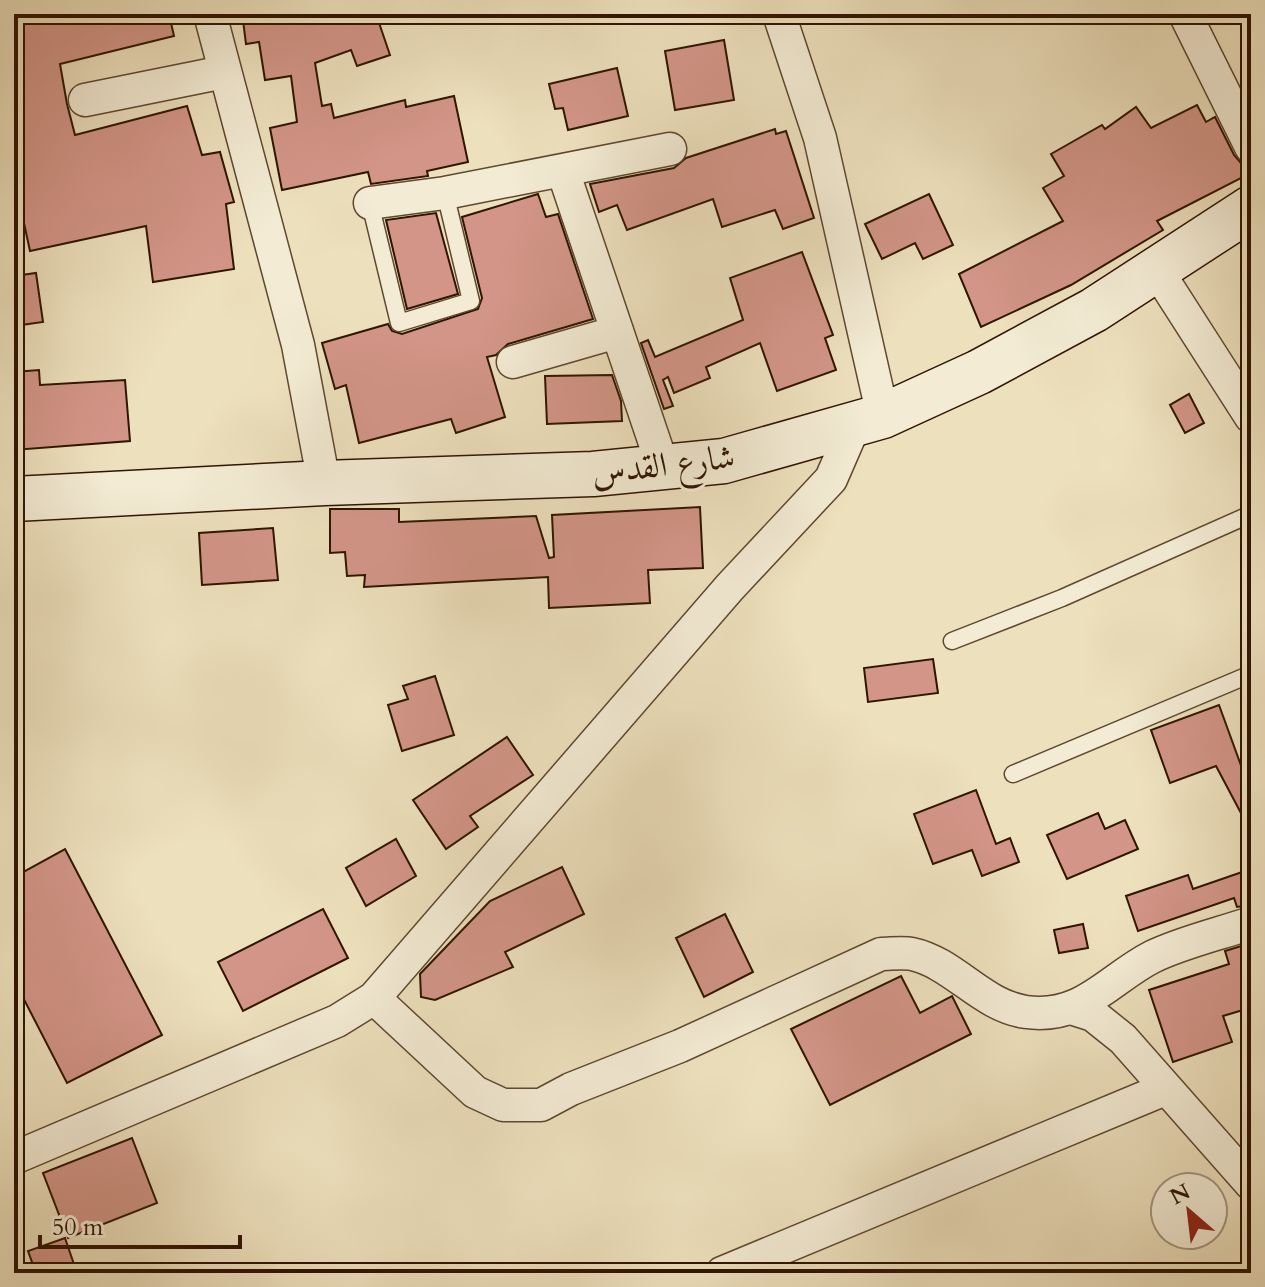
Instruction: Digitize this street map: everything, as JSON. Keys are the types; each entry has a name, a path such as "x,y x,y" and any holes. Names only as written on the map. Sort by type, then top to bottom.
{"main road":[{"name":"شارع القدس","path":"14,499 324,483 593,474 724,461 869,421 979,372 1158,272 1251,208"}],"street":[{"path":"210,14 298,345 324,483"},
{"path":"14,1158 337,1021 374,998 730,587 831,479 869,421 820,138 779,14"},
{"path":"1185,14 1251,147"},
{"path":"85,100 224,72"},
{"path":"370,203 445,193 670,149"},
{"path":"563,171 663,467"},
{"path":"1158,272 1251,417"},
{"path":"513,362 617,332"},
{"path":"374,998 475,1092 503,1105 541,1105 881,954 912,954 1000,1005 1028,1013 1071,1008 1102,994 1135,967 1155,956 1251,923"},
{"path":"1071,1008 1093,1015 1123,1039 1251,1184"},
{"path":"722,1273 1165,1089"}],"lane":[{"path":"370,203 399,323 471,301 445,193"},
{"path":"952,641 1062,598 1251,514"},
{"path":"1013,774 1251,674"}],"building":[{"path":"14,14 169,14 174,36 60,64 67,104 75,135 187,106 202,155 220,152 234,202 226,204 234,269 153,282 146,226 30,251 14,177"},
{"path":"282,14 376,14 390,55 357,66 351,50 315,63 322,106 331,104 334,118 405,100 406,107 454,96 468,162 427,171 428,176 371,184 368,172 282,190 270,128 297,122 291,76 265,80 259,42 246,44 243,20"},
{"path":"724,40 734,100 675,110 665,51"},
{"path":"617,68 628,116 568,130 563,108 555,109 549,84"},
{"path":"1197,105 1206,122 1215,117 1234,155 1241,163 1251,166 1251,173 1157,221 1163,230 1071,285 981,327 959,274 1063,221 1043,188 1064,176 1051,154 1102,125 1105,129 1136,107 1151,128"},
{"path":"775,129 776,134 786,131 814,218 783,229 775,210 722,227 713,199 627,230 617,205 599,212 590,184 674,168 686,158"},
{"path":"538,194 546,217 558,214 593,319 508,344 496,355 487,357 505,417 456,433 451,419 359,443 346,385 335,389 322,343 388,324 392,331 402,334 478,309 482,298 462,217"},
{"path":"929,194 953,245 923,259 915,243 882,259 865,224"},
{"path":"436,213 458,294 407,309 386,220"},
{"path":"802,252 833,335 825,338 836,370 777,391 760,343 706,367 710,378 674,393 668,377 663,380 673,406 664,409 641,343 648,340 655,357 743,320 730,278"},
{"path":"36,273 43,322 14,326 14,276"},
{"path":"39,370 40,385 125,380 130,441 14,450 14,372"},
{"path":"612,375 621,401 622,421 547,424 545,376"},
{"path":"1189,394 1204,423 1185,433 1170,405"},
{"path":"700,507 703,568 648,570 650,603 549,608 548,577 364,587 365,575 347,576 345,552 330,553 330,509 399,509 399,522 536,516 549,558 554,557 552,515"},
{"path":"273,528 278,580 202,585 199,533"},
{"path":"933,659 938,693 868,702 864,668"},
{"path":"435,676 454,735 402,751 388,705 408,699 403,686"},
{"path":"1219,705 1251,793 1251,832 1216,766 1170,783 1151,730"},
{"path":"507,737 533,775 470,816 478,827 446,849 413,800"},
{"path":"976,790 996,844 1010,838 1019,862 982,876 972,850 933,864 914,814"},
{"path":"1098,813 1105,829 1125,820 1138,849 1067,879 1047,835"},
{"path":"396,839 416,876 366,906 346,868"},
{"path":"65,849 162,1035 67,1083 14,980 14,877"},
{"path":"562,867 584,914 505,952 513,967 435,1000 421,997 420,974 490,901"},
{"path":"1251,869 1251,905 1237,907 1234,898 1138,931 1126,896 1188,875 1193,889"},
{"path":"323,909 348,958 243,1011 218,962"},
{"path":"725,914 753,972 704,997 676,938"},
{"path":"1083,924 1088,948 1059,953 1054,930"},
{"path":"1251,943 1251,1017 1245,1018 1243,1010 1223,1016 1232,1042 1173,1062 1149,990 1229,964 1225,951"},
{"path":"901,976 920,1013 952,996 971,1034 830,1105 791,1029"},
{"path":"132,1138 157,1203 68,1238 43,1173"},
{"path":"65,1238 77,1273 36,1273 28,1251"}]}
